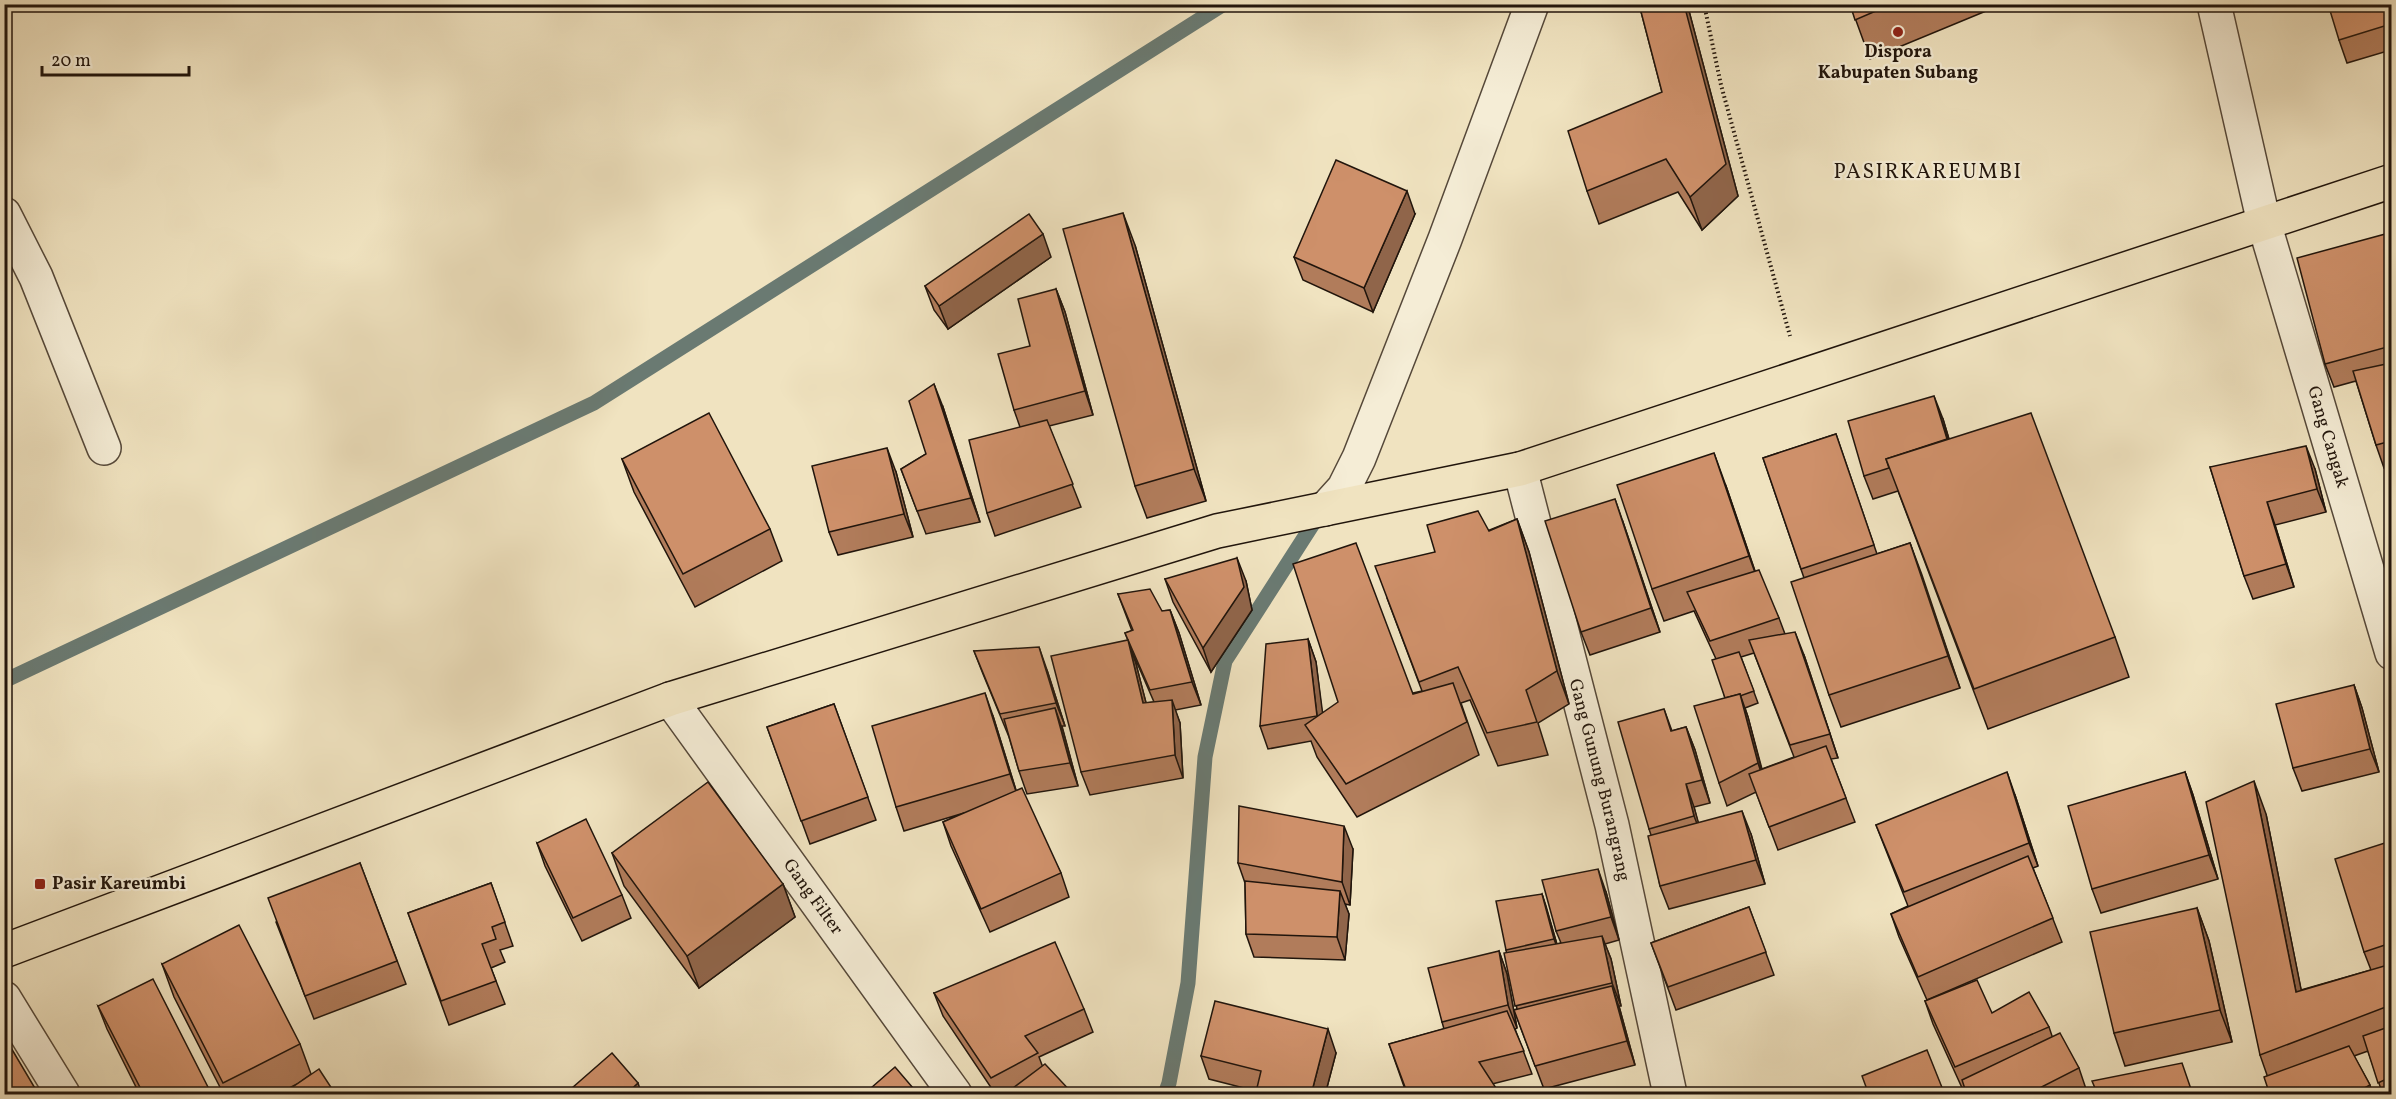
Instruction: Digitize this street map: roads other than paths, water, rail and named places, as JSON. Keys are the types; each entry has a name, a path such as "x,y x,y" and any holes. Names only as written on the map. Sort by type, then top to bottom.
{"main road":[{"path":"4,951 670,699 1217,531 1520,469 2391,182"}],"street":[{"path":"1325,509 1344,488 1359,458 1445,239 1532,4"},
{"name":"Gang Cangak","path":"2214,4 2264,223 2391,653"},
{"path":"4,214 36,277 104,448"},
{"name":"Gang Gunung Burangrang","path":"1520,469 1612,825 1670,1095"},
{"name":"Gang Filter","path":"670,699 955,1095"},
{"path":"4,998 63,1095"}],"waterway":[{"path":"4,681 594,403 1224,4"},
{"path":"1165,1094 1188,983 1205,757 1225,661 1320,513"}],"place":[{"name":"Dispora Kabupaten Subang","path":"1898,32"},
{"name":"Pasir Kareumbi","path":"40,884"}],"district":[{"name":"PASIRKAREUMBI","path":"1928,172"}]}
